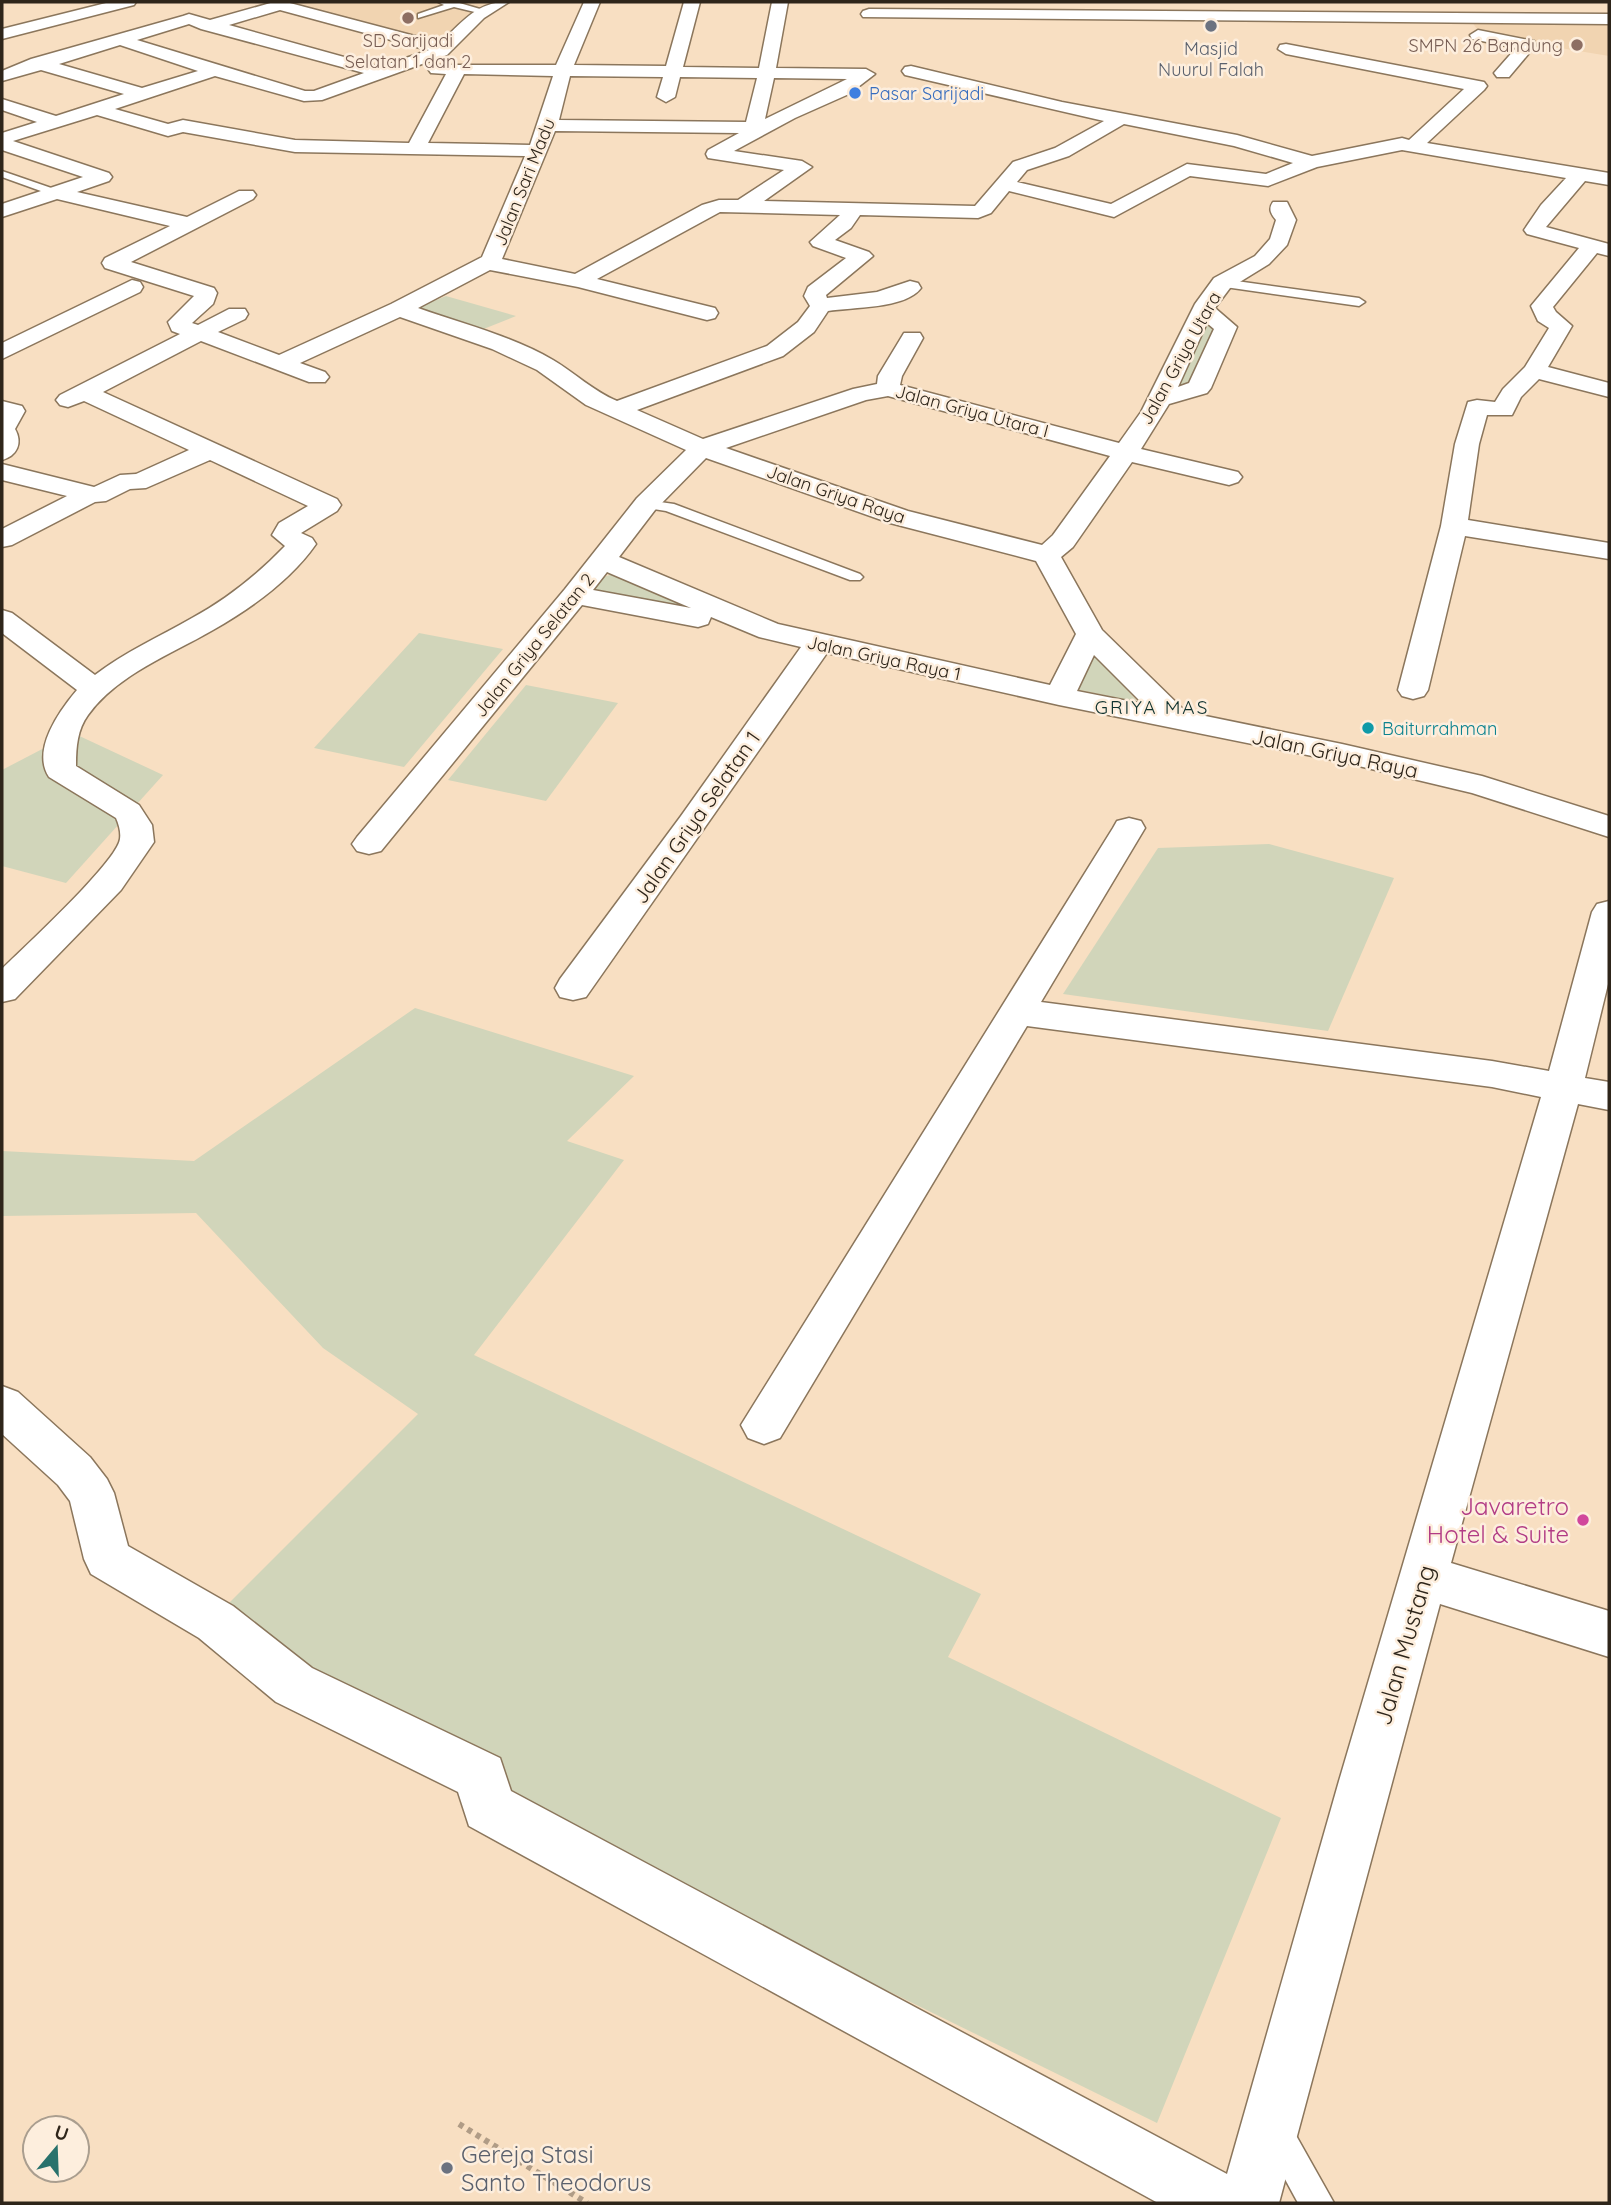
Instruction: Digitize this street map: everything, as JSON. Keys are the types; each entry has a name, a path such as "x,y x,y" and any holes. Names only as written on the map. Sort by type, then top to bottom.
{"street":[{"path":"2,34 128,2"},
{"path":"120,40 215,71 310,97 348,86 440,51 483,11 501,2"},
{"name":"Jalan Sari Madu","path":"281,363 399,309 488,263 494,256 548,125 564,71 578,50 592,2"},
{"path":"659,127 672,72 671,51 692,2"},
{"path":"548,125 752,128 757,119 767,74 780,2"},
{"path":"1428,2 1440,18"},
{"path":"207,26 280,5 430,45 446,44"},
{"path":"1150,11 1208,32"},
{"path":"869,14 1150,11 1609,19"},
{"path":"1463,18 1478,35 1528,45 1503,73"},
{"path":"2,76 186,20 383,73"},
{"path":"1275,50 1478,86 1440,118 1414,145"},
{"path":"15,56 142,94"},
{"path":"437,69 767,74 866,68 843,90 789,114 715,154 802,167 743,206"},
{"path":"415,149 458,69"},
{"path":"2,141 215,71"},
{"path":"911,71 1120,119 1237,141 1312,162"},
{"path":"335,107 348,86"},
{"path":"2,104 56,122"},
{"path":"97,109 168,130 183,126 278,144 536,151"},
{"path":"578,281 719,206 971,214 984,209 1020,166 1062,152 1120,119"},
{"path":"311,146 321,127"},
{"path":"2,141 102,177 4,209"},
{"path":"1003,184 1114,211 1187,170 1268,180 1312,162 1382,148 1414,145 1609,179"},
{"path":"1580,174 1548,209 1534,230 1601,248"},
{"path":"56,193 190,224"},
{"path":"246,195 113,263 206,293 205,299 179,322 180,326 317,377"},
{"name":"Jalan Griya Utara","path":"1047,555 1063,541 1123,452 1153,413 1203,309 1223,283 1262,260 1280,241 1286,220 1280,212 1280,206"},
{"path":"821,306 815,296 816,292 861,254 820,242 844,224 853,211"},
{"path":"1413,690 1454,526 1467,444 1477,407 1503,410 1511,394 1534,371 1561,326 1546,316 1542,306 1601,248"},
{"path":"488,263 578,281 707,313"},
{"path":"614,410 775,351 806,327 821,306 890,298 910,288 814,267"},
{"path":"2,352 132,287"},
{"name":"Jalan Griya Raya","path":"399,309 500,344 544,365 561,379 614,410 702,448 899,517 1047,555"},
{"path":"2,990 108,882 137,842 136,825 128,812 60,770 58,754 61,736 72,713 94,690 120,671 225,611 242,598 302,544 285,535 288,529 328,505 282,486 210,450 75,396 237,314"},
{"path":"888,389 890,376 912,338"},
{"path":"1534,371 1609,390"},
{"name":"Jalan Griya Utara I","path":"702,448 860,394 888,389 1123,452 1230,477"},
{"path":"2,408 13,411 3,429 7,436 6,448 2,452"},
{"name":"Jalan Griya Selatan 2","path":"369,844 575,595 646,503 702,448"},
{"path":"2,472 97,495 129,480 137,484 210,450"},
{"path":"2,538 91,494"},
{"path":"1454,526 1609,551"},
{"path":"1047,555 1090,634 1176,720"},
{"name":"Jalan Griya Raya 1","path":"602,560 769,631 818,644 1176,720"},
{"path":"575,595 769,631"},
{"path":"2,619 94,690"},
{"path":"1059,696 1090,634"},
{"name":"Jalan Griya Selatan 1","path":"573,988 818,644"},
{"name":"Jalan Griya Raya","path":"1176,720 1342,753 1482,786 1609,827"},
{"path":"764,1425 1129,828"},
{"name":"Jalan Mustang","path":"1249,2203 1424,1577 1586,1092 1609,912"},
{"path":"1017,1012 1492,1074 1586,1092"},
{"path":"2,1405 74,1471 91,1493 108,1559 216,1622 293,1685 481,1776 488,1807 1219,2203"},
{"path":"1424,1577 1609,1634"}],"lane":[{"path":"442,2 483,11"},
{"path":"421,16 455,4"},
{"path":"2,174 56,193"},
{"path":"1223,283 1359,302"},
{"path":"646,503 669,508 855,577"},
{"path":"1270,2125 1318,2203"}],"path":[{"path":"459,2124 587,2203"}],"shaded area":[{"name":"SD Sarijadi Selatan 1 dan 2","path":"495,2 480,10 446,41 434,42 290,3"},
{"name":"SMPN 26 Bandung","path":"1470,19 1609,21 1609,56 1481,35"}],"green space":[{"path":"446,296 516,316 476,332 412,310"},
{"path":"1203,324 1217,326 1188,388 1174,386"},
{"path":"613,574 710,612 599,593 594,589 597,579"},
{"path":"419,633 503,649 404,767 314,748"},
{"path":"1093,652 1138,702 1075,689"},
{"path":"526,685 618,703 546,801 448,780"},
{"path":"73,733 163,775 66,883 2,866 2,770"},
{"path":"1269,844 1394,878 1328,1031 1063,994 1158,848"},
{"path":"415,1008 634,1076 567,1141 624,1160 474,1355 981,1594 948,1657 1281,1818 1157,2123 305,1705 219,1613 418,1414 323,1348 196,1213 2,1216 2,1151 194,1161"}],"place":[{"name":"SD Sarijadi Selatan 1 dan 2","path":"408,18"},
{"name":"Masjid Nuurul Falah","path":"1211,26"},
{"name":"SMPN 26 Bandung","path":"1577,45"},
{"name":"Pasar Sarijadi","path":"855,93"},
{"name":"Baiturrahman","path":"1368,728"},
{"name":"Javaretro Hotel & Suite","path":"1583,1520"},
{"name":"Gereja Stasi Santo Theodorus","path":"447,2168"}],"district":[{"name":"GRIYA MAS","path":"1152,707"}]}
